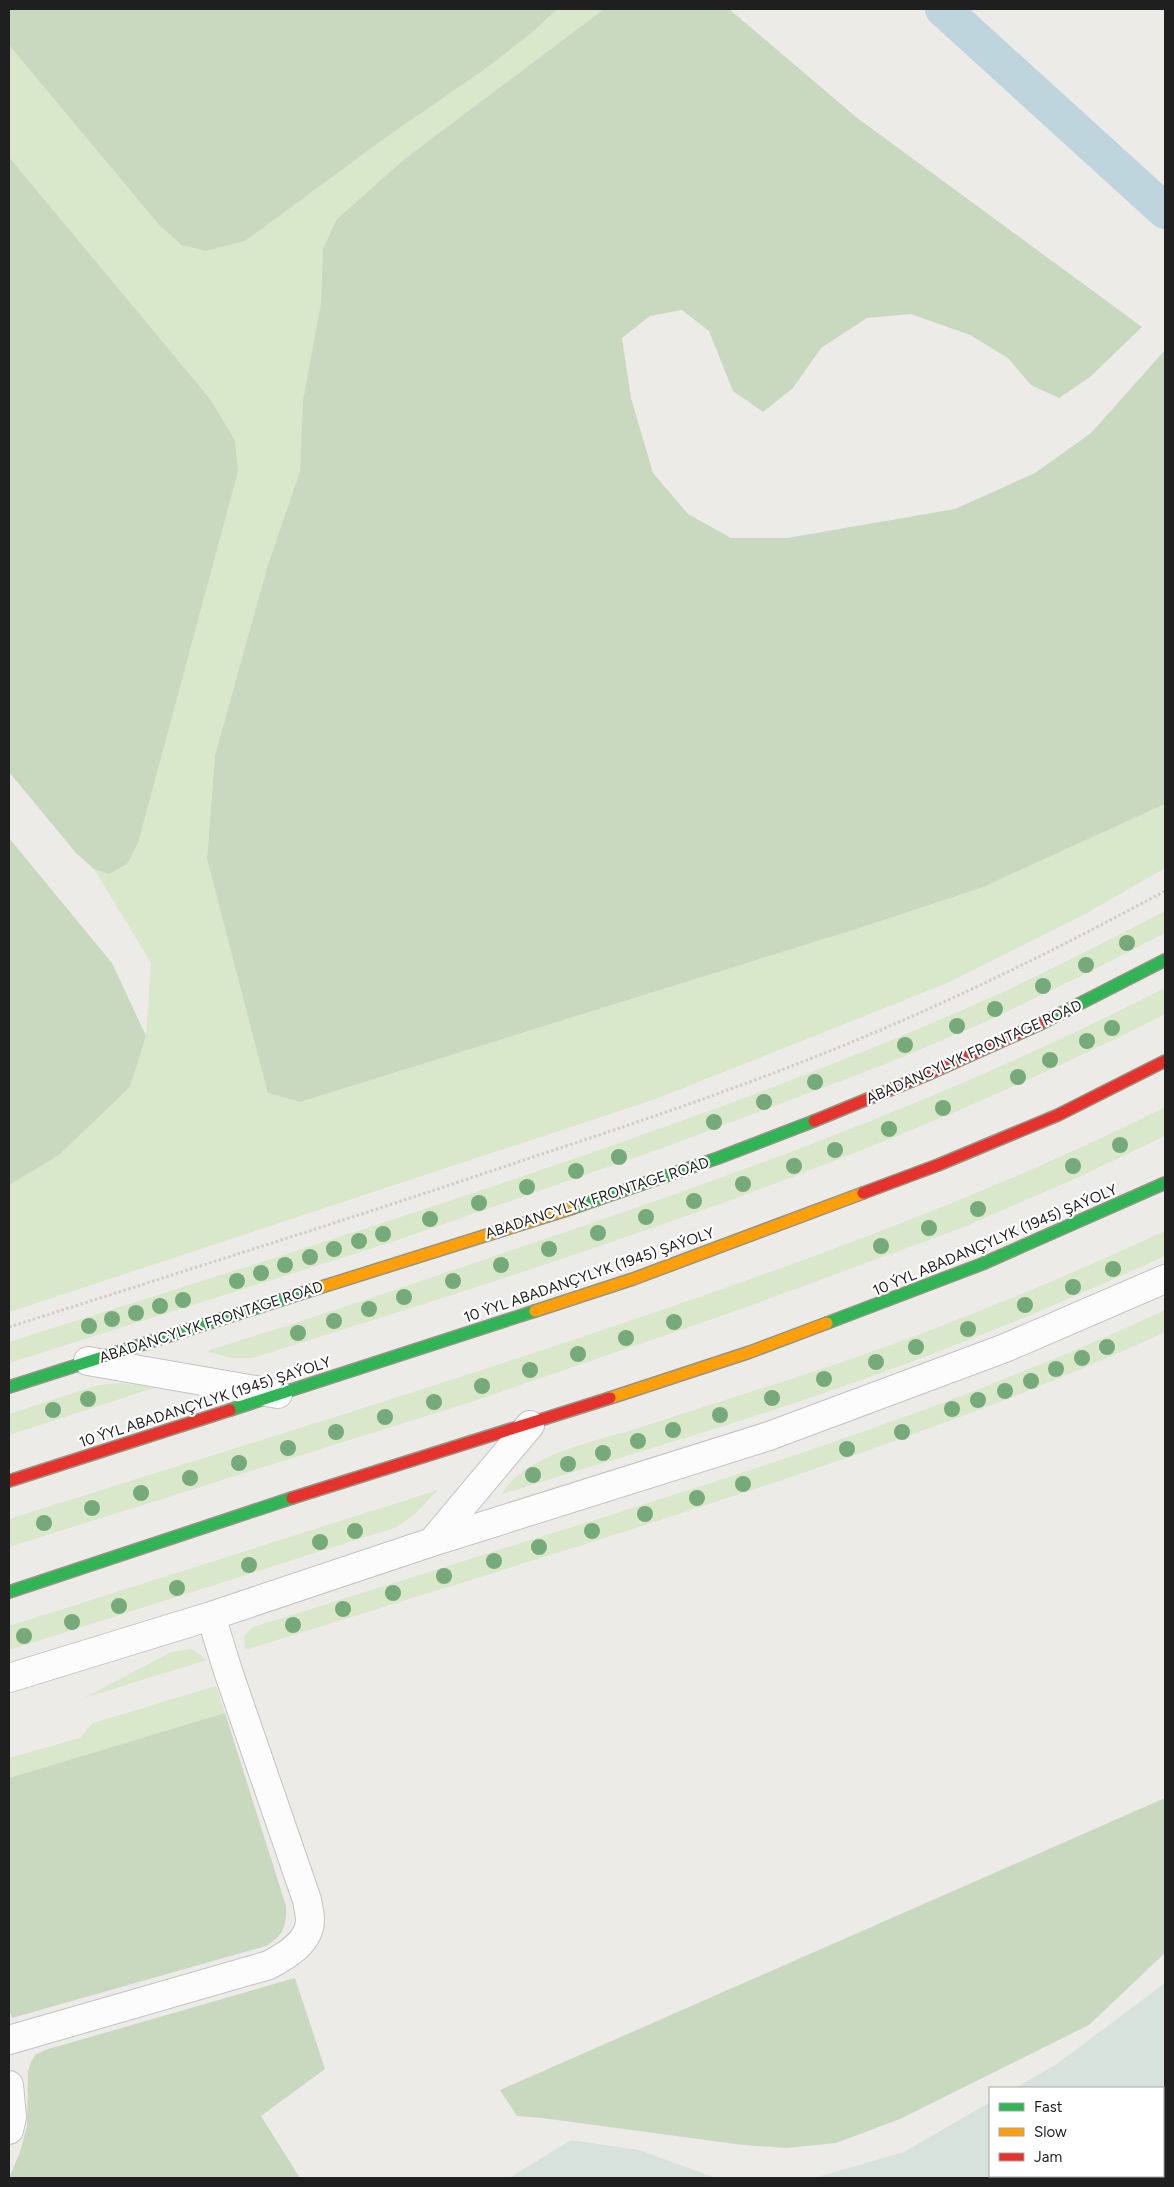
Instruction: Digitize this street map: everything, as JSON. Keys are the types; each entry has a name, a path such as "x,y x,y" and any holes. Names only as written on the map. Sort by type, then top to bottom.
{"main road":[{"name":"ABADANCYLYK FRONTAGE ROAD","path":"9,1387 88,1360 589,1202 702,1164 911,1082 1017,1036 1111,991 1165,960"},
{"name":"10 ÝYL ABADANÇYLYK (1945) ŞAÝOLY","path":"9,1481 634,1279 938,1165 1058,1115 1165,1061"},
{"name":"10 ÝYL ABADANÇYLYK (1945) ŞAÝOLY","path":"9,1592 299,1496 530,1425 750,1352 873,1307 982,1264 1165,1184"}],"street":[{"path":"9,1678 211,1616 432,1542 778,1433 1005,1348 1165,1279"},
{"path":"88,1360 278,1394"},
{"path":"432,1542 530,1425"},
{"path":"9,2040 269,1965 290,1954 303,1939 310,1922 307,1900 228,1671 211,1616"},
{"path":"9,2085 12,2117 9,2130"}],"path":[{"path":"9,1327 385,1207 673,1110 788,1068 891,1026 998,978 1084,935 1165,891"}],"green space":[{"path":"9,9 557,9 536,29 492,64 381,141 245,241 206,251 182,245 160,226 9,45"},
{"path":"557,9 604,9 406,158 323,249 321,303 303,400 300,471 267,568 215,754 207,859 269,1093 300,1102 853,930 981,888 1165,804 1165,868 1087,913 945,984 653,1100 9,1312 9,1185 59,1155 130,1087 146,1036 151,963 94,869 109,874 127,864 211,400 9,157 9,45 160,226 206,251 245,241 381,141 492,64 536,29"},
{"path":"604,9 729,9 856,117 1142,327 1090,377 1059,398 1031,385 1008,358 970,335 911,314 867,318 821,348 793,388 763,412 733,391 709,331 682,310 650,316 622,338 631,398 653,473 688,514 731,538 787,538 955,509 1035,473 1091,433 1165,350 1165,804 981,888 853,930 300,1102 268,1093 207,859 215,755 267,568 300,471 303,400 321,303 323,249 337,219 406,158"},
{"path":"9,157 211,400 235,441 238,471 138,843 127,864 109,874 94,869 76,853 9,772"},
{"path":"9,838 112,963 146,1036 130,1087 59,1155 9,1185"},
{"path":"1165,911 1165,933 985,1022 883,1065 665,1147 395,1241 9,1363 9,1342 500,1184 673,1124 825,1067 926,1026 1000,993"},
{"path":"1165,988 1165,1014 1055,1067 944,1117 831,1162 601,1246 252,1358 231,1358 208,1352 596,1222 762,1163 1006,1064"},
{"path":"1165,1107 1165,1136 1072,1180 964,1227 727,1314 474,1401 9,1547 9,1519 482,1370 772,1271 905,1222 971,1195 1101,1138"},
{"path":"1165,1231 1165,1256 987,1333 914,1361 785,1406 502,1494 513,1480 527,1469 543,1459 562,1451 781,1382 906,1339 1018,1295"},
{"path":"1165,1310 1165,1332 1030,1390 939,1425 662,1520 245,1650 244,1636 253,1627 673,1495 815,1448 1027,1370"},
{"path":"122,1383 154,1388 9,1435 9,1414 98,1385"},
{"path":"438,1490 416,1513 397,1527 9,1650 9,1626"},
{"path":"192,1649 207,1660 84,1698 171,1652"},
{"path":"216,1686 225,1713 9,1778 9,1758 80,1738 93,1723"},
{"path":"225,1713 286,1906 286,1919 283,1930 266,1946 12,2018 9,2008 9,1778"},
{"path":"1165,1798 1165,1953 1089,2025 900,2119 836,2143 787,2148 743,2145 517,2116 500,2090"},
{"path":"295,1978 325,2069 261,2116 300,2178 9,2178 20,2152 27,2126 28,2072 35,2055 45,2050"}],"shaded area":[{"path":"1165,1983 1165,2178 814,2178 904,2152 989,2103 989,2177 1164,2177 1164,2087 1017,2087 1057,2064"},
{"path":"571,2140 639,2150 716,2178 509,2178"}],"waterway":[{"path":"943,9 1165,211"}],"traffic: fast":[{"path":"1040,1024 1165,960"},
{"path":"573,1208 718,1158 814,1121"},
{"path":"827,1323 982,1264 1165,1183"},
{"path":"9,1387 312,1290"},
{"path":"230,1410 535,1311"},
{"path":"9,1592 292,1498"}],"traffic: slow":[{"path":"535,1311 633,1279 863,1193"},
{"path":"312,1290 573,1208"},
{"path":"610,1398 750,1352 827,1323"}],"traffic: jam":[{"path":"814,1121 926,1075 1040,1024"},
{"path":"863,1193 938,1165 1058,1115 1165,1061"},
{"path":"292,1498 610,1398"},
{"path":"9,1481 230,1410"}]}
